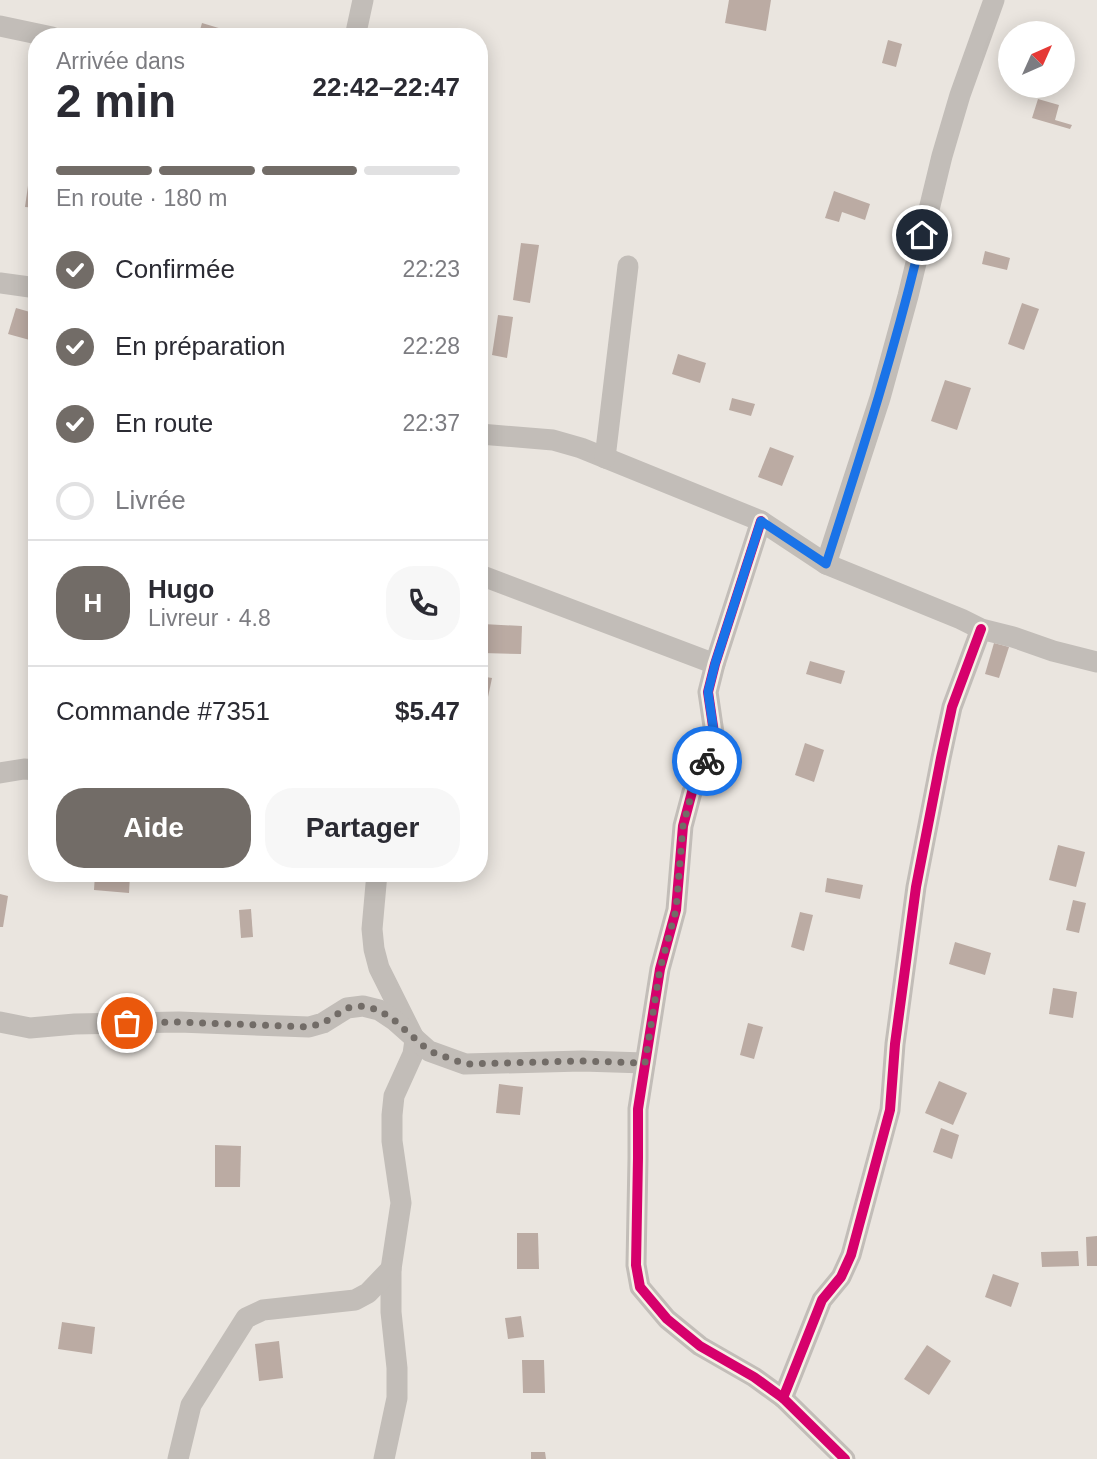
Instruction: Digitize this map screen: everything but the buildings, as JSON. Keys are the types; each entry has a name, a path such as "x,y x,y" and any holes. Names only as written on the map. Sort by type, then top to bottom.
{"street":[{"path":"357,28 363,0"},
{"path":"826,564 880,398 956,107 994,0"},
{"path":"0,26 28,32"},
{"path":"605,458 628,266"},
{"path":"0,283 28,287"},
{"path":"488,435 552,439 581,448 761,521 826,564 961,618 981,629 1097,662"},
{"path":"761,521 708,692 713,744 692,792 686,815 676,910 660,969 638,1109 636,1265 640,1287 667,1319 685,1335 783,1398 845,1459"},
{"path":"488,578 715,664"},
{"path":"783,1398 822,1300 841,1277 851,1255 890,1110 895,1044 916,887 952,707 981,629"},
{"path":"0,773 28,769"},
{"path":"376,882 372,929 374,949 379,968 415,1040 413,1054 394,1096 392,1115 392,1141 401,1203 391,1269 397,1398 384,1459"},
{"path":"0,1022 30,1028 75,1024 179,1022 309,1027 323,1023 347,1008 363,1006 379,1010 429,1051 465,1064 582,1061 645,1063"},
{"path":"178,1459 191,1405 246,1318 263,1310 355,1300 368,1293 391,1269"}],"cycle path":[{"path":"761,521 715,664 708,692 713,744 692,792 683,826 676,910 660,969 638,1109 636,1265 640,1287 667,1319 700,1346 754,1377 783,1398 845,1459"},
{"path":"783,1398 822,1300 841,1277 851,1255 890,1110 895,1044 916,887 952,707 981,629"}],"way so far":[{"path":"127,1023 179,1022 309,1027 323,1023 347,1008 363,1006 379,1010 394,1020 429,1051 465,1064 582,1061 645,1063 660,969 676,910 683,826 692,792 707,761"}],"route":[{"path":"707,761 714,733 708,692 761,521 826,564 880,398 922,235"}]}
